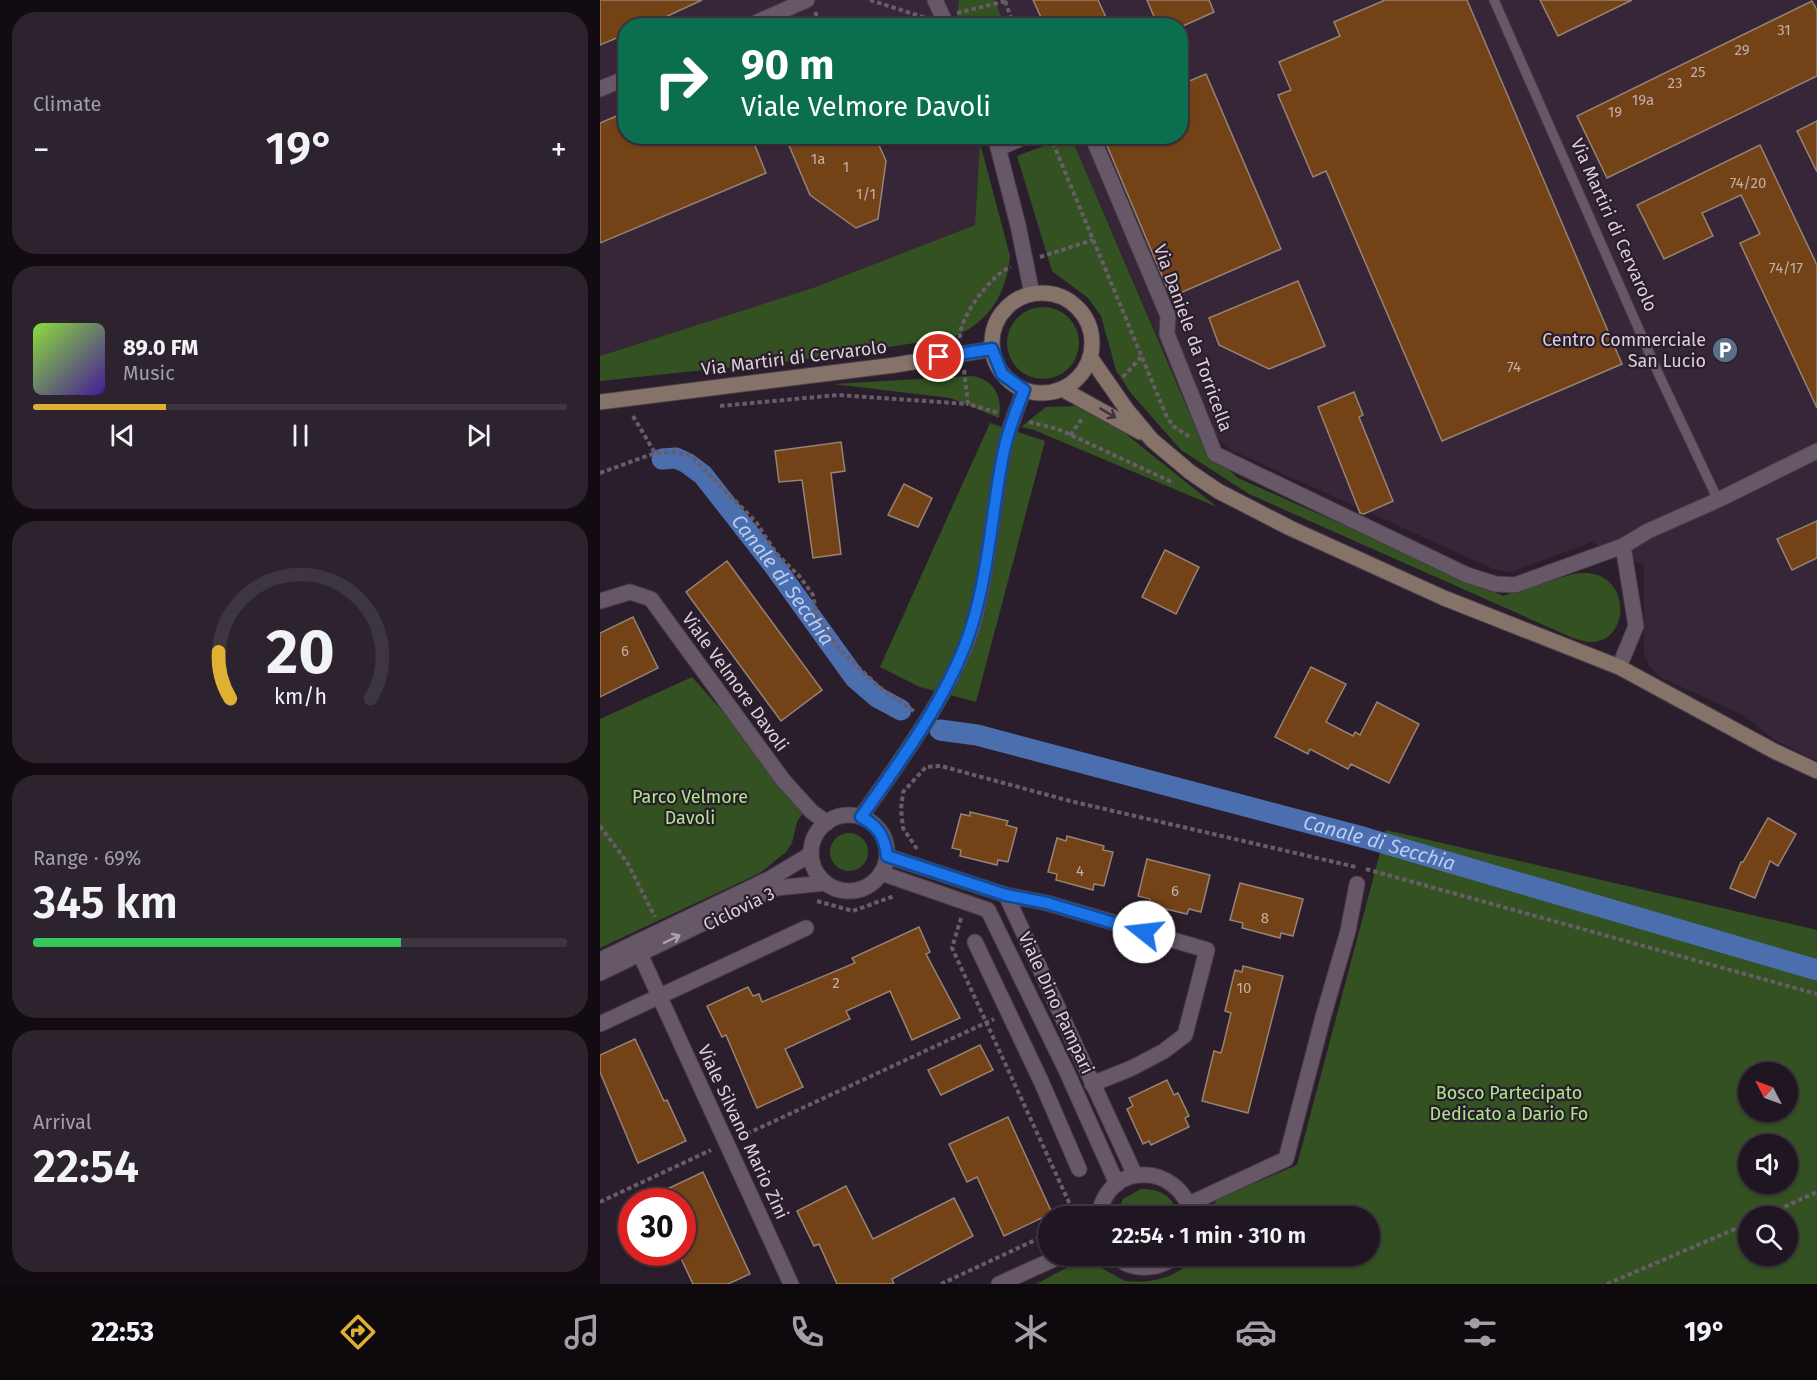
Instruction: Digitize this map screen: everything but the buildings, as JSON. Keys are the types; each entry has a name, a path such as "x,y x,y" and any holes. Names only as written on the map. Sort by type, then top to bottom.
{"main road":[{"path":"1032,294 1061,296 1074,303 1090,327 1092,342 1090,357 1080,376 1062,389 1050,393 1024,390 1002,374 992,349 997,320 1006,308 1018,299 1032,294"},
{"name":"Via Martiri di Cervarolo","path":"600,402 992,349"},
{"path":"1090,357 1126,410 1152,440 1190,472 1218,491 1290,528 1444,598 1619,667 1774,751 1817,771"},
{"path":"1062,389 1152,440"}],"street":[{"path":"766,18 807,0"},
{"path":"935,0 943,18"},
{"path":"600,89 618,81"},
{"path":"997,144 1032,294"},
{"name":"Via Daniele da Torricella","path":"1095,144 1168,316 1167,334 1215,454 1467,575 1496,584 1515,585 1623,546"},
{"path":"861,817 914,739 949,677 972,626 986,567 1003,453 1024,390"},
{"path":"1619,667 1636,626 1623,546 1648,531 1718,500 1817,451"},
{"name":"Viale Velmore Davoli","path":"600,601 630,592 651,599 783,780 811,811 826,823"},
{"path":"837,817 861,817 871,822 882,834 887,856 881,873 869,885 857,890 836,889 825,883 814,867 811,854 816,835 826,823 837,817"},
{"path":"600,973 638,949 811,854"},
{"name":"Viale Dino Pampari","path":"887,856 1006,895 1047,903 1207,950 1185,1035 1164,1051 1140,1064 1092,1084"},
{"name":"Viale Dino Pampari","path":"881,873 988,910 1066,1070 1117,1184"},
{"path":"600,960 638,949 776,888 825,883"},
{"path":"1198,1206 1286,1159 1348,931 1357,884"},
{"name":"Viale Dino Pampari","path":"1006,895 1135,1176"},
{"path":"600,1023 806,928"},
{"path":"975,942 1041,1081 1079,1169"},
{"name":"Viale Silvano Mario Zini","path":"638,949 791,1284"},
{"path":"1041,1081 1066,1070"},
{"path":"1103,1206 1107,1195 1117,1184 1135,1176 1161,1177 1183,1192 1188,1206"},
{"path":"999,1284 1039,1266"},
{"path":"1133,1266 1147,1268 1157,1266"}],"lane":[{"name":"Via Martiri di Cervarolo","path":"1494,0 1650,354 1718,500"}],"path":[{"path":"1005,0 1011,18"},
{"path":"1053,144 1166,415 1173,426 1189,437 1200,441 1209,439"},
{"path":"959,329 968,404"},
{"path":"713,407 838,394 968,404 1058,429 1177,484"},
{"path":"622,417 645,415"},
{"path":"633,416 655,453"},
{"path":"600,472 655,453 674,452 691,456 756,522 776,553 800,577 813,595 817,617 839,649 879,687 915,712"},
{"path":"600,826 627,862 657,921"},
{"path":"810,897 826,906 853,911 904,893"},
{"path":"961,913 952,948 1071,1206"},
{"path":"600,1202 1009,1012"},
{"path":"1786,1206 1817,1192"},
{"path":"1607,1284 1738,1228"},
{"path":"941,1284 1038,1239"}],"shaded area":[{"path":"600,0 1817,0 1817,761 1775,740 1744,716 1660,677 1649,666 1644,653 1644,565 1592,542 1511,572 1496,570 1231,450 1212,434 1200,435 1074,144 1188,144 1188,18 618,18 618,144 980,144 975,225 813,288 600,356"}],"green space":[{"path":"959,0 995,0 1001,18 957,18"},
{"path":"980,144 1010,256 1008,270 993,307 975,325 950,338 791,361 600,381 600,356 813,288 975,225"},
{"path":"1049,144 1074,144 1204,447 1238,478 1503,596 1573,574 1592,574 1607,580 1616,590 1620,604 1620,617 1615,629 1605,638 1592,642 1573,638 1249,494 1181,450 1130,392 1116,370 1101,316 1088,298 1052,271 1017,156"},
{"path":"1043,307 1057,310 1069,317 1076,329 1079,343 1076,357 1069,369 1057,376 1043,379 1029,376 1017,369 1010,357 1007,343 1010,329 1017,317 1029,310"},
{"path":"972,376 986,381 995,390 1000,403 999,418 950,398 833,384"},
{"path":"1080,406 1106,418 1217,507 1034,430 1021,427 1046,407"},
{"path":"990,423 1045,441 976,702 920,687 880,667"},
{"name":"Parco Velmore Davoli","path":"692,677 811,811 802,814 797,822 792,843 786,852 760,873 600,948 600,719"},
{"name":"Bosco Partecipato Dedicato a Dario Fo","path":"1386,830 1817,930 1817,1284 1036,1284 1074,1266 1096,1266 1126,1281 1136,1282 1165,1278 1186,1266 1380,1266 1380,1206 1213,1206 1217,1199 1297,1165"},
{"path":"849,833 862,839 868,852 862,865 849,871 836,865 830,852 836,839"},
{"path":"1141,1189 1148,1189 1165,1195 1174,1206 1120,1206 1123,1199"}],"waterway":[{"name":"Canale di Secchia","path":"662,459 676,458 703,475 775,567 855,678 877,697 901,710"},
{"name":"Canale di Secchia","path":"940,730 977,735 1366,838 1817,970"}],"place":[{"name":"Centro Commerciale San Lucio","path":"1725,350"}],"route":[{"path":"939,357 992,349 1002,374 1024,390 1003,453 986,567 972,626 949,677 914,739 861,817 871,822 882,834 886,843 887,856 1006,895 1047,903 1144,932"}]}
